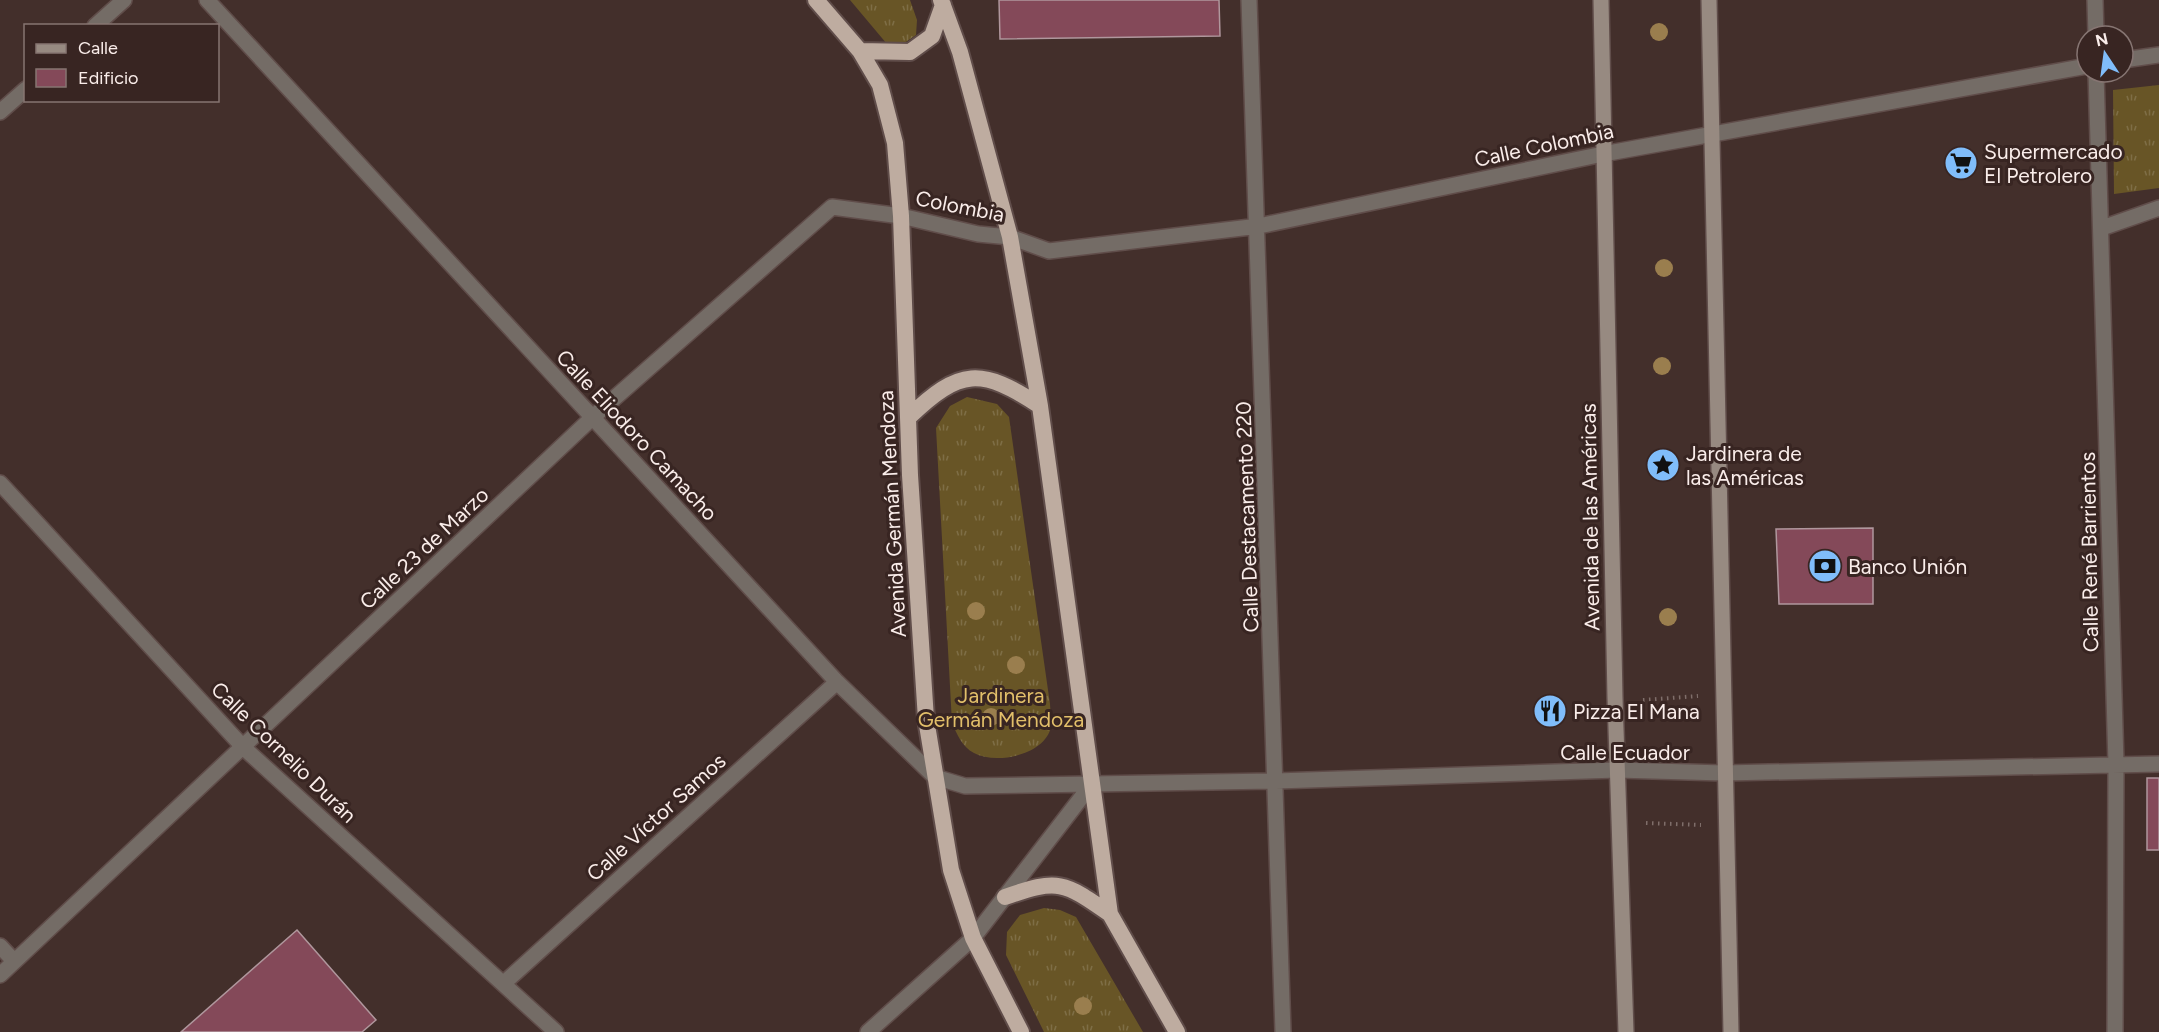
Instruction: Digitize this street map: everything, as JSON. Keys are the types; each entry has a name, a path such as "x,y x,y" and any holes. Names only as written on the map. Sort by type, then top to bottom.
{"highway":[{"name":"Avenida Germán Mendoza","path":"816,0 860,51 880,85 895,143 901,216 910,474 926,719 951,870 972,938 1021,1032"},
{"path":"860,51 910,52 932,36 942,3"},
{"path":"942,3 960,52 1010,237 1040,406 1110,914 1177,1032"},
{"path":"909,417 950,383 980,377 1009,386 1040,406"},
{"path":"1005,897 1031,888 1061,884 1078,891 1110,914"}],"main road":[{"name":"Avenida de las Américas","path":"1601,0 1615,698 1626,1032"},
{"path":"1709,0 1731,1032"}],"street":[{"path":"97,24 124,0"},
{"name":"Calle Eliodoro Camacho","path":"207,0 837,682 935,777 966,786 1091,785"},
{"name":"Calle Destacamento 220","path":"1249,0 1259,226 1283,1032"},
{"path":"2095,0 2096,24"},
{"path":"2135,58 2159,55"},
{"name":"Calle Colombia","path":"1010,237 1049,251 1259,226 1711,133 2075,68"},
{"name":"Calle René Barrientos","path":"2096,84 2116,764 2115,1032"},
{"path":"0,112 24,91"},
{"name":"Calle 23 de Marzo","path":"0,975 244,748 593,417 832,207 901,216"},
{"path":"2102,228 2159,208"},
{"name":"Colombia","path":"901,216 978,234 1010,237"},
{"name":"Calle Cornelio Durán","path":"0,483 244,748 556,1032"},
{"name":"Calle Víctor Samos","path":"504,983 837,682"},
{"name":"Calle Ecuador","path":"1091,785 1617,770 1724,773 2159,764"},
{"path":"868,1032 972,938 1091,785"},
{"path":"0,946 14,962"}],"path":[{"path":"1615,698 1640,700 1700,696 1707,700 1723,698"},
{"path":"1619,828 1634,828 1645,823 1696,823 1709,828 1726,828"}],"green space":[{"path":"850,0 910,0 917,20 916,35 903,44 887,44"},
{"path":"2159,85 2159,188 2114,194 2113,90"},
{"name":"Jardinera Germán Mendoza","path":"967,397 997,404 1009,417 1052,719 1047,737 1040,745 1030,751 1006,757 994,758 974,753 960,740 952,723 936,428 950,406"},
{"path":"1044,908 1060,910 1076,917 1143,1032 1044,1032 1006,955 1007,932 1020,915"}],"building":[{"path":"999,0 1219,0 1220,36 1000,39"},
{"name":"Banco Unión","path":"1873,528 1873,604 1779,604 1776,529"},
{"path":"2147,778 2159,778 2159,850 2147,850"},
{"path":"297,930 376,1020 362,1032 181,1032"}],"place":[{"name":"Supermercado El Petrolero","path":"1961,163"},
{"name":"Jardinera de las Américas","path":"1663,465"},
{"name":"Banco Unión","path":"1825,566"},
{"name":"Pizza El Mana","path":"1550,711"}]}
